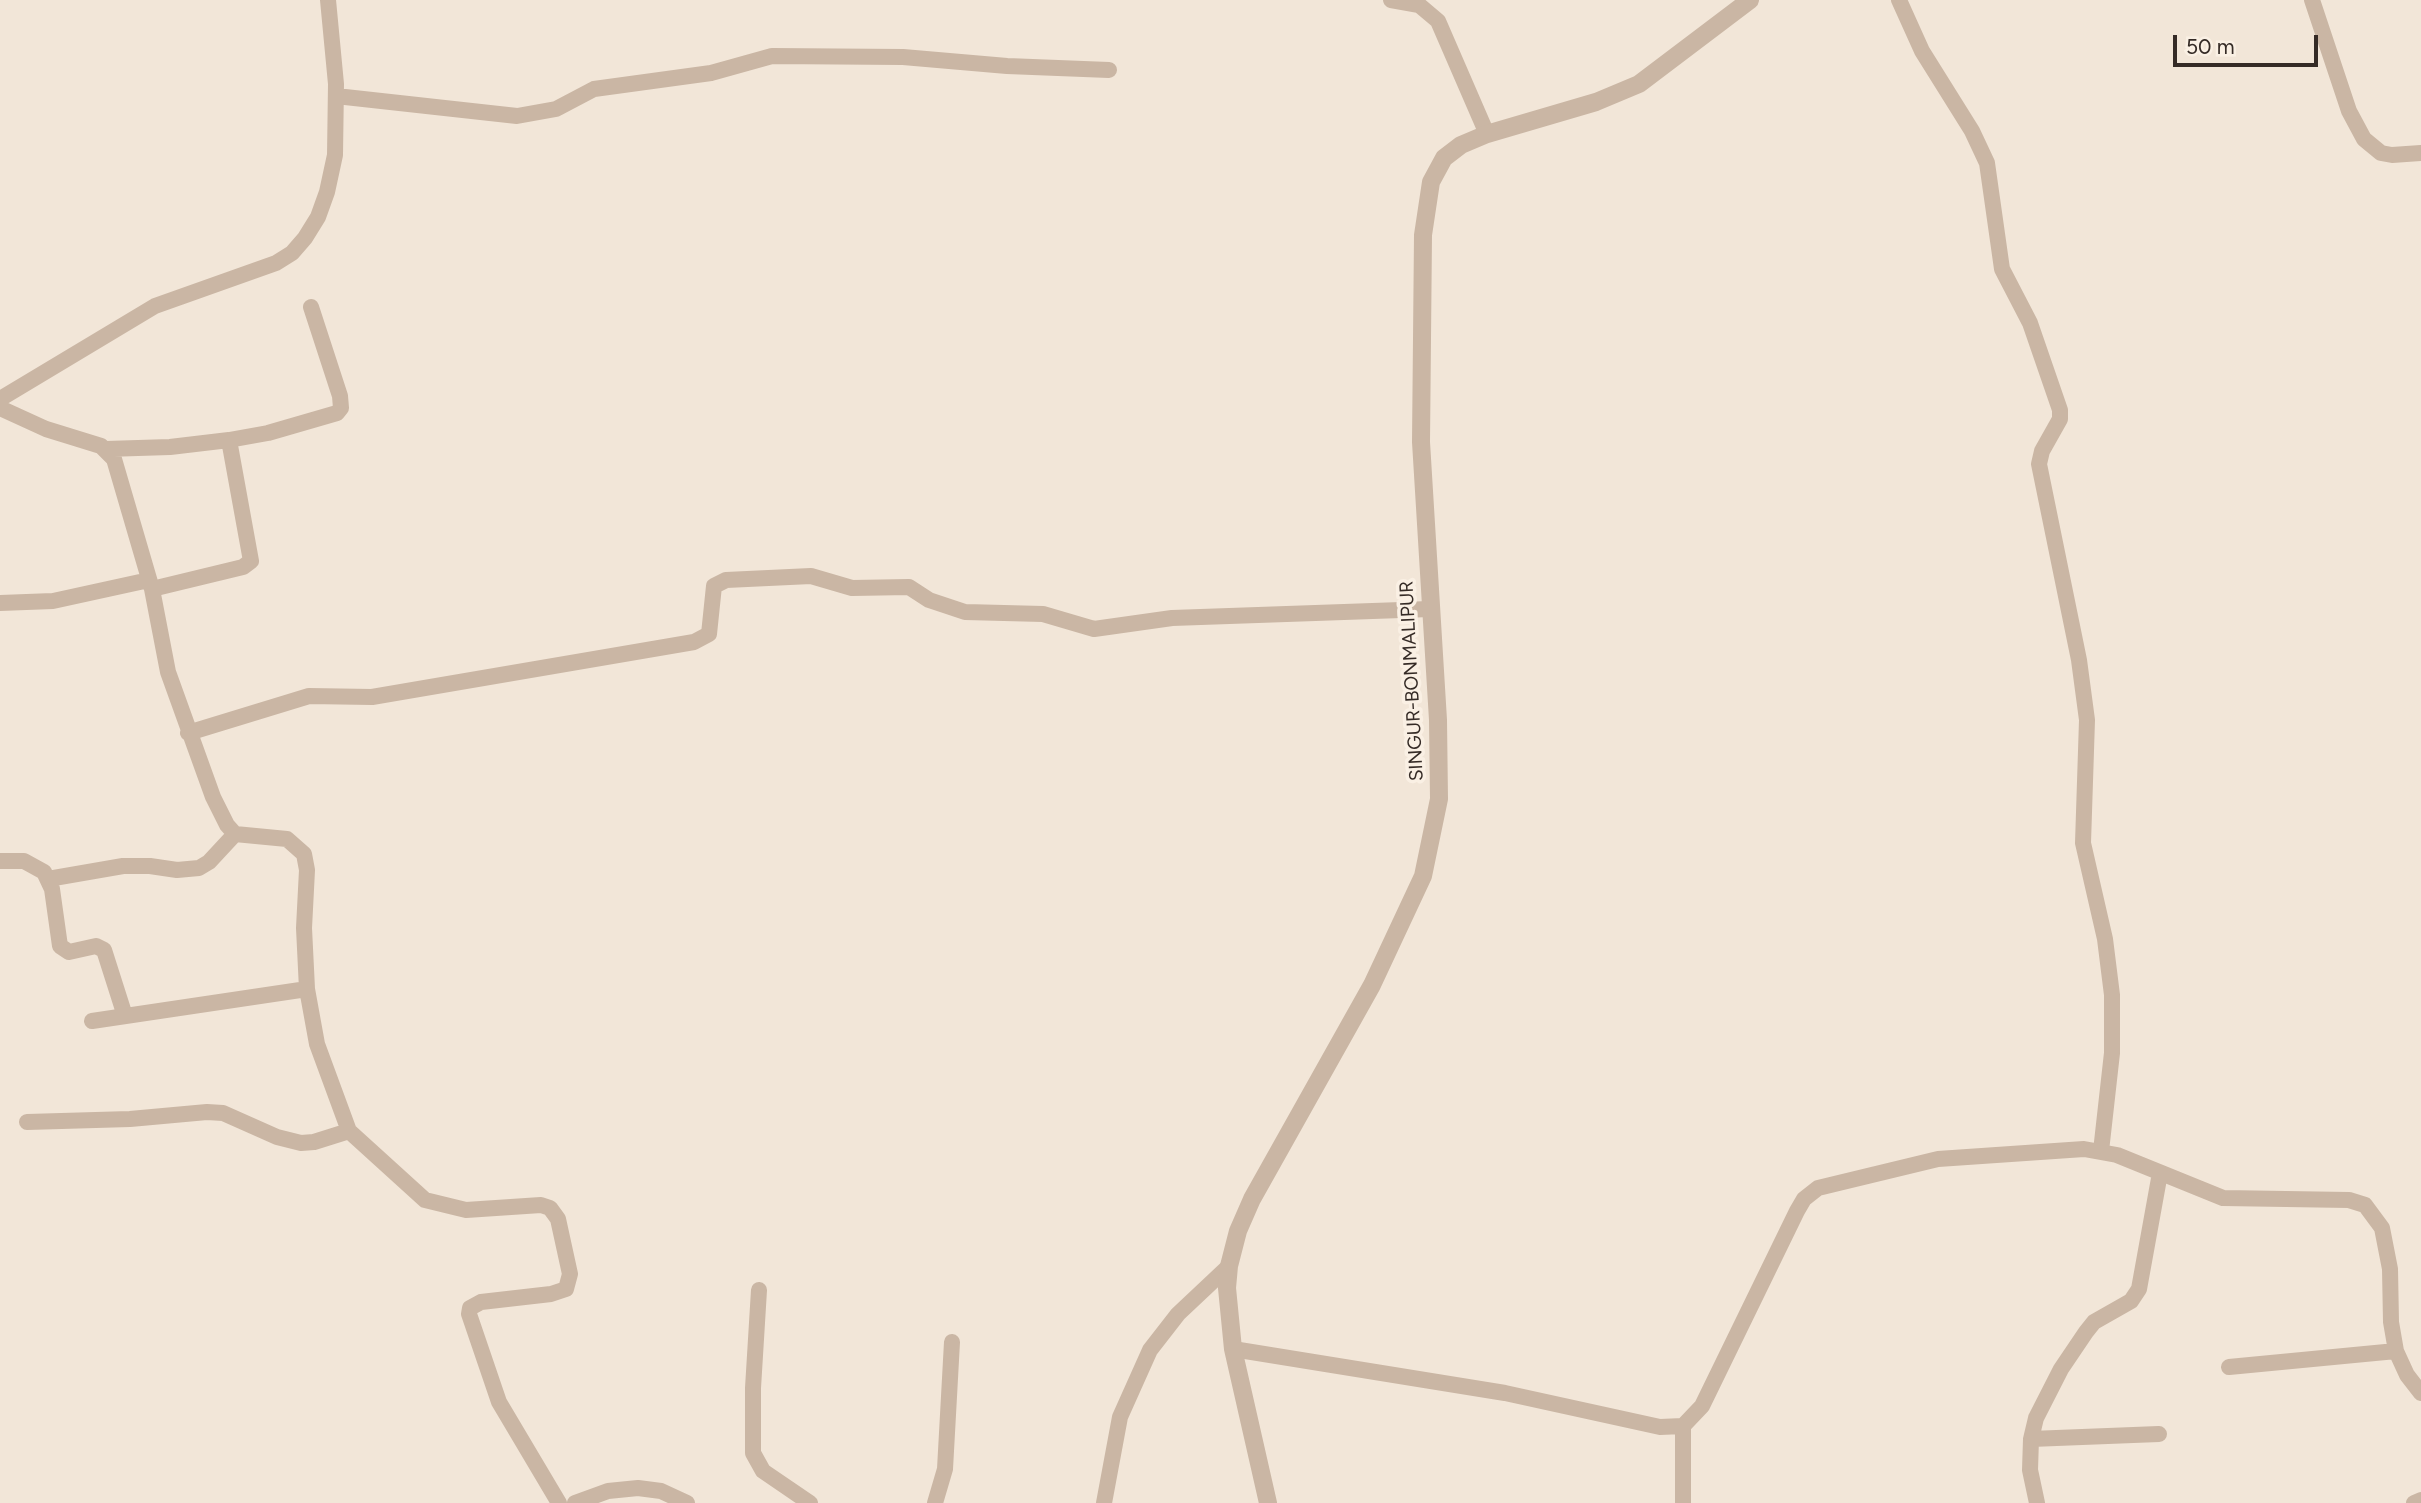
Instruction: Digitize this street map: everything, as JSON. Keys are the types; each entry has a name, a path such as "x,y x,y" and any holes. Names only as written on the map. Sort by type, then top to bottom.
{"street":[{"path":"0,399 155,306 276,262 292,253 318,217 335,155 336,96 328,0"},
{"path":"1391,0 1419,5 1438,21 1487,134"},
{"name":"SINGUR-BONMALIPUR","path":"1268,1503 1233,1349 1227,1288 1229,1266 1238,1231 1252,1199 1372,985 1423,876 1438,799 1440,772 1422,442 1423,235 1431,182 1444,158 1461,145 1487,134 1624,92 1750,0"},
{"path":"1899,0 1922,51 1972,131 1987,163 2000,262 2030,323 2060,410 2060,419 2042,451 2039,464 2079,660 2087,720 2083,843 2105,939 2112,995 2112,1053 2101,1151"},
{"path":"2312,0 2349,111 2364,139 2381,153 2421,153"},
{"path":"336,96 517,116 538,114 594,89 711,73 772,56 903,57 1109,70"},
{"path":"0,408 46,429 106,449 170,447 229,440 331,416 341,408 340,396 311,307"},
{"path":"0,603 53,601 243,567 251,561 229,440"},
{"path":"106,449 114,459 150,584 169,672 188,733 213,797 227,825 235,834 287,839 304,855 307,870 304,928 307,989 317,1044 349,1131 425,1200 466,1210 541,1205 550,1208 558,1219 570,1273 566,1289 551,1294 481,1301 470,1308 470,1314 499,1402 559,1503"},
{"path":"188,733 309,696 372,697 694,642 709,634 714,586 726,580 811,576 852,588 909,587 929,600 965,612 1043,614 1094,629 1172,618 1430,609"},
{"path":"48,879 122,866 177,870 199,868 209,862 235,834"},
{"path":"0,861 24,861 36,865 48,879 60,946 69,952 96,946 104,950 125,1016"},
{"path":"92,1021 307,989"},
{"path":"27,1122 130,1119 207,1112 223,1113 277,1137 301,1143 314,1142 349,1131"},
{"path":"1683,1503 1683,1426 1702,1406 1804,1199 1818,1188 1938,1158 2101,1151 2223,1198 2348,1200 2365,1205 2382,1228 2390,1269 2391,1322 2396,1351 2407,1375 2421,1393"},
{"path":"2037,1503 2030,1470 2031,1439 2043,1400 2094,1322 2131,1301 2139,1289 2160,1173"},
{"path":"1104,1503 1120,1417 1150,1350 1164,1329 1229,1266"},
{"path":"759,1290 753,1388 753,1453 763,1471 810,1503"},
{"path":"935,1503 945,1469 952,1342"},
{"path":"1233,1349 1504,1394 1660,1427 1683,1426"},
{"path":"2229,1367 2396,1351"},
{"path":"2031,1439 2159,1434"},
{"path":"575,1503 608,1491 638,1488 661,1490 687,1503"},
{"path":"2414,1503 2421,1500"}]}
